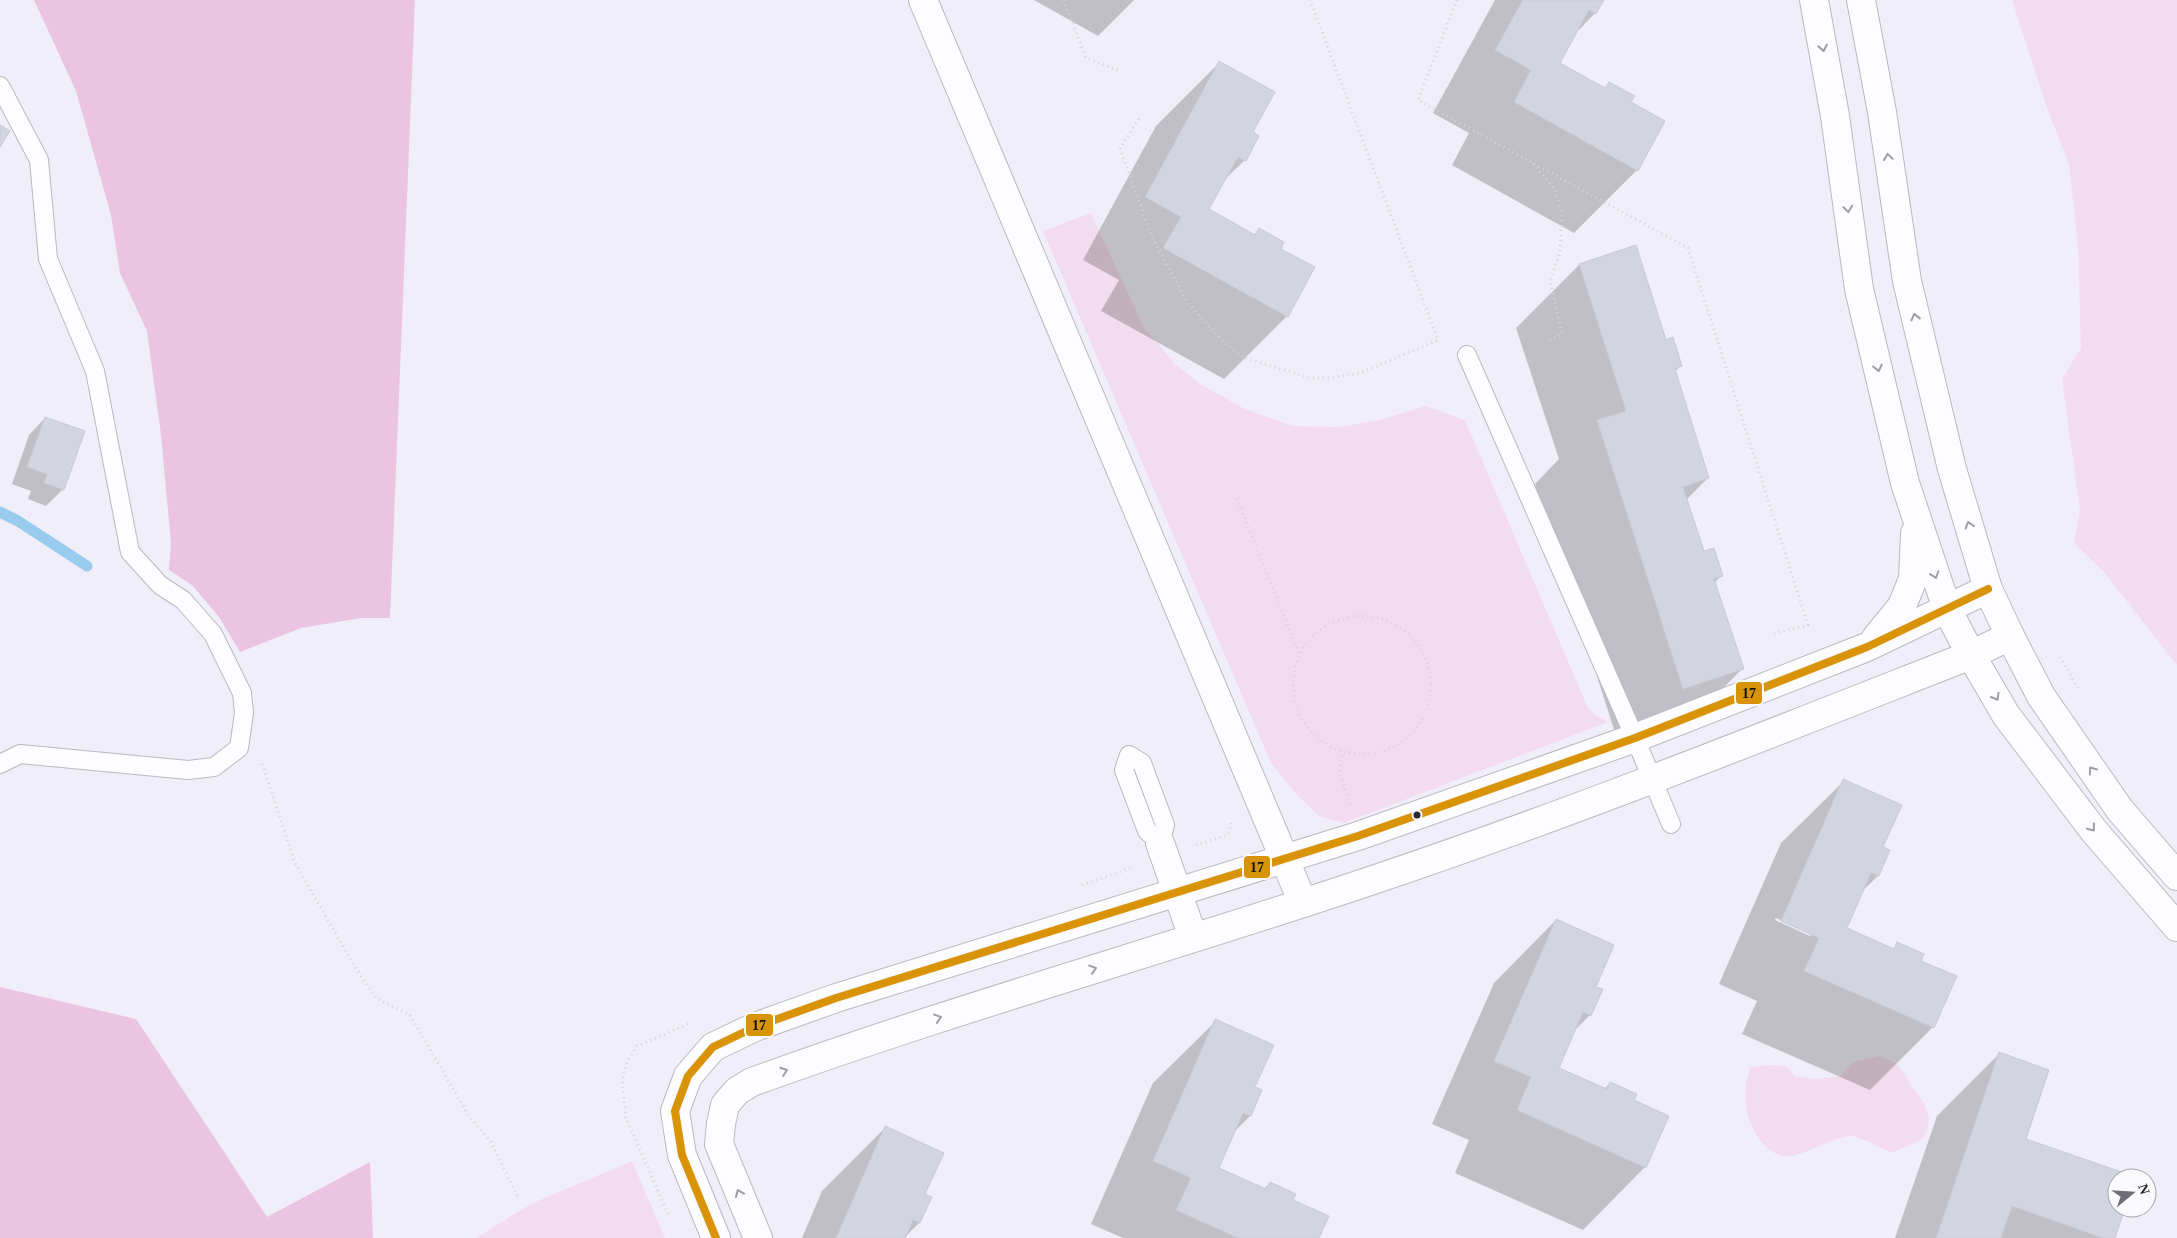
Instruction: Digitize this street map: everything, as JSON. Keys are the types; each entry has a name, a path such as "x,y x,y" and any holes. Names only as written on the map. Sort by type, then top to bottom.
{"street":[{"path":"923,0 1303,903"},
{"path":"1814,0 1835,116 1859,289 1905,483 1947,609 2006,715 2088,823 2177,927"},
{"path":"1861,0 1882,112 1907,280 1952,469 1988,589 2041,696 2120,810 2177,876"},
{"path":"1866,647 1886,627 1902,606 1913,579 1916,516"},
{"path":"716,1238 682,1155 675,1110 688,1076 713,1047 755,1027 836,998 1358,836 1636,738 1866,647 1988,589"},
{"path":"758,1238 719,1144 720,1124 725,1105 737,1091 752,1082 854,1045 1372,880 1652,780 1971,655 2010,636"},
{"path":"1160,843 1193,938"}],"lane":[{"path":"0,86 39,160 48,259 95,371 130,552 160,585 183,600 213,634 242,693 244,713 239,748 214,768 188,770 20,754 0,764"},
{"path":"1468,355 1636,738 1671,824"}],"path":[{"path":"1064,0 1086,58 1120,71"},
{"path":"1139,119 1120,148 1151,235 1187,302 1223,341 1244,358 1311,378 1330,378 1360,373 1438,340 1310,0"},
{"path":"1457,0 1418,100 1688,248 1808,625 1772,634"},
{"path":"1530,161 1555,190 1562,216 1560,253 1550,281 1562,334 1547,342"},
{"path":"1237,499 1300,656"},
{"path":"1359,616 1380,618 1400,627 1416,642 1427,662 1431,685 1426,709 1415,729 1396,745 1374,753 1351,753 1328,745 1310,730 1297,710 1292,688 1295,667 1300,656 1304,646 1318,630 1338,620 1359,616"},
{"path":"2058,652 2080,692"},
{"path":"1342,750 1340,774 1350,807"},
{"path":"260,760 295,863 355,967 376,998 410,1015 469,1116 490,1142 519,1199"}],"shaded area":[{"path":"34,0 415,0 390,618 361,618 301,628 240,652 219,617 192,585 169,570 171,543 161,435 147,331 120,273 111,215 76,91"},
{"path":"2012,0 2177,0 2177,665 2103,571 2074,543 2080,511 2062,379 2081,348 2078,246 2069,164 2047,108"},
{"path":"1091,213 1143,326 1174,363 1200,384 1243,408 1292,426 1338,427 1381,420 1425,406 1465,420 1587,706 1594,714 1608,722 1344,823 1319,816 1296,794 1271,763 1043,231"},
{"path":"0,987 136,1019 267,1217 370,1162 373,1238 0,1238"},
{"path":"1880,1056 1896,1063 1924,1103 1929,1117 1928,1130 1921,1140 1892,1153 1865,1140 1850,1136 1836,1139 1796,1155 1785,1156 1774,1153 1758,1137 1748,1115 1745,1093 1751,1067 1786,1066 1795,1076 1816,1079 1840,1076 1854,1062"},
{"path":"632,1161 665,1238 476,1238 533,1203"}],"building":[{"path":"1523,0 1604,0 1596,14 1589,10 1560,63 1605,88 1609,82 1635,96 1631,102 1665,121 1638,171 1514,102 1531,70 1495,50"},
{"path":"1219,61 1275,92 1253,132 1259,136 1246,161 1238,157 1209,209 1255,235 1259,228 1284,242 1281,249 1315,267 1288,317 1163,248 1181,217 1145,197"},
{"path":"0,125 10,131 0,147"},
{"path":"1636,245 1666,340 1673,337 1682,366 1675,369 1709,478 1683,487 1704,551 1714,548 1723,576 1714,579 1744,669 1683,689 1597,420 1626,411 1579,264"},
{"path":"45,417 85,431 64,490 44,483 47,474 27,467"},
{"path":"1843,779 1902,805 1883,847 1890,850 1879,876 1871,873 1847,928 1894,949 1897,942 1924,954 1921,961 1957,976 1934,1028 1804,971 1819,938 1781,921"},
{"path":"1556,919 1614,945 1596,987 1603,989 1591,1016 1583,1012 1559,1068 1607,1089 1610,1082 1637,1094 1634,1100 1669,1116 1646,1168 1517,1110 1531,1077 1494,1061"},
{"path":"1215,1019 1274,1045 1255,1087 1262,1090 1251,1116 1243,1113 1219,1168 1266,1189 1270,1182 1296,1194 1293,1200 1329,1216 1319,1238 1238,1238 1176,1210 1191,1178 1153,1161"},
{"path":"1999,1052 2049,1070 2026,1139 2110,1168 2107,1168 2107,1218 2122,1218 2115,1238 2103,1238 2012,1206 2001,1238 1936,1238"},
{"path":"885,1126 944,1153 925,1194 932,1197 920,1223 913,1220 905,1238 836,1238"}],"waterway":[{"path":"0,512 18,521 87,566"}],"transit line":[{"name":"17","path":"716,1238 682,1155 675,1111 688,1076 713,1047 755,1027 836,998 1358,836 1635,738 1867,647 1988,589"}]}
